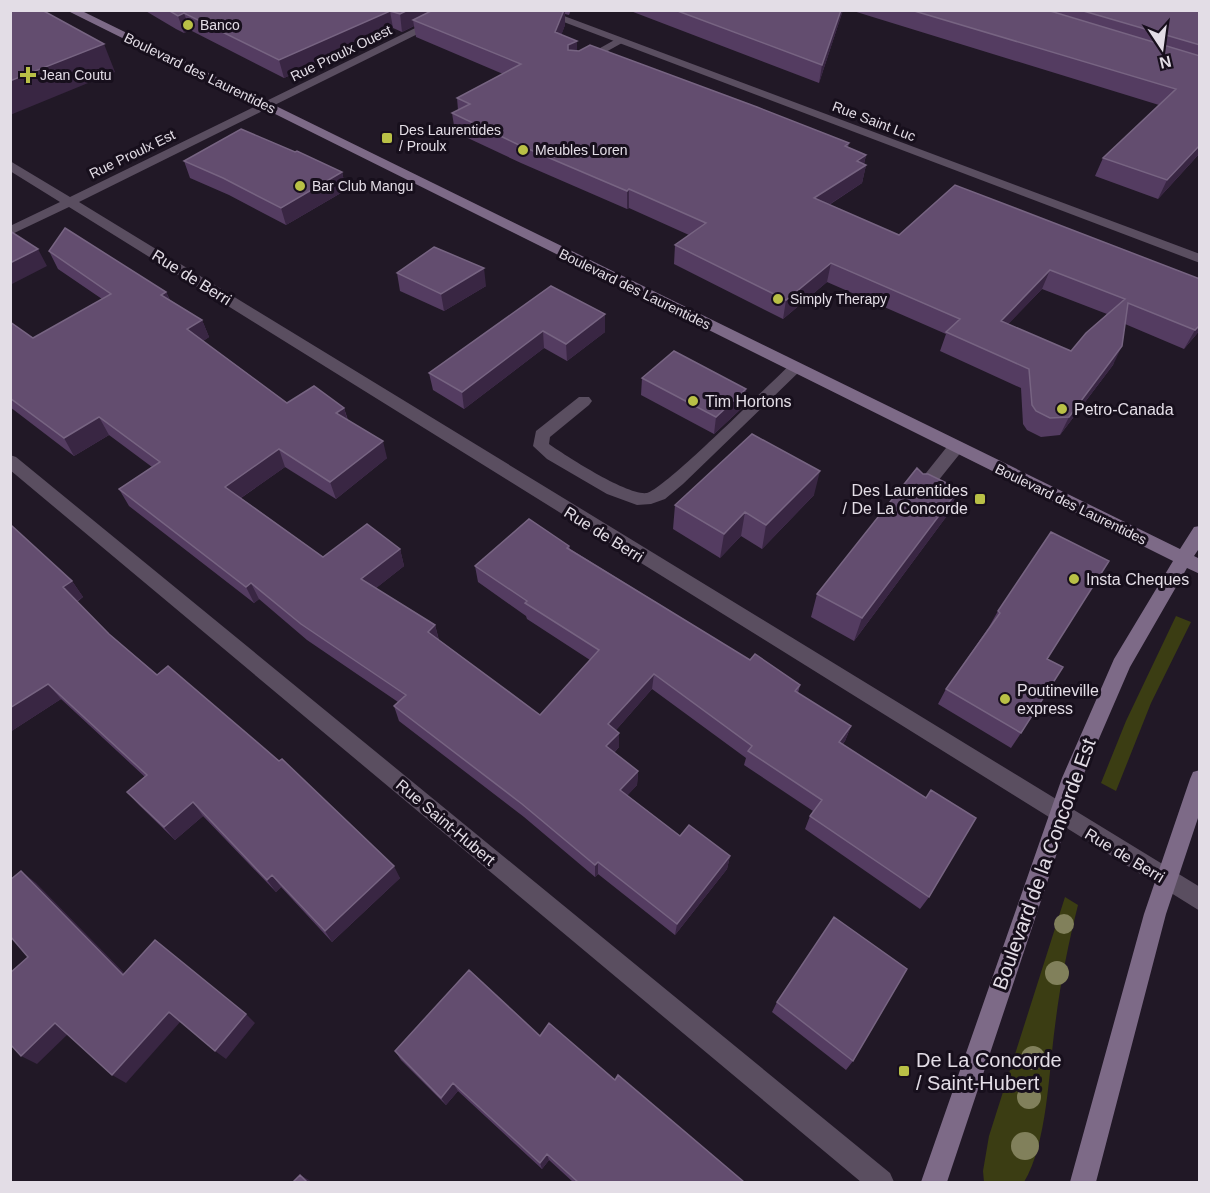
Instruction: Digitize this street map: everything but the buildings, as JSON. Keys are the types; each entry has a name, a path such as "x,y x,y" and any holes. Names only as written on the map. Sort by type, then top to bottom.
{"main road":[{"name":"Boulevard des Laurentides","path":"71,10 1191,563"},
{"name":"Boulevard de la Concorde Est","path":"934,1182 1058,814 1100,710 1143,624 1191,563 1200,532"},
{"path":"1083,1182 1165,879 1200,779"}],"street":[{"name":"Rue Proulx Ouest","path":"267,106 461,10"},
{"name":"Rue Saint Luc","path":"537,10 1200,259"},
{"path":"575,65 618,41"},
{"name":"Rue Proulx Est","path":"10,231 267,106"},
{"name":"Rue de Berri","path":"10,165 1200,900"},
{"path":"584,400 542,435 542,446 553,455 628,497 646,499 659,495 671,485 795,368"},
{"path":"920,492 956,447"},
{"name":"Rue Saint-Hubert","path":"10,461 881,1182"}],"shaded area":[{"path":"1176,616 1191,622 1151,703 1116,791 1101,783 1126,721"},
{"path":"1065,897 1078,905 1059,995 1046,1107 1038,1148 1024,1182 984,1182 983,1171 989,1136"}],"place":[{"name":"Banco","path":"188,25"},
{"name":"Jean Coutu","path":"28,75"},
{"name":"Des Laurentides / Proulx","path":"387,138"},
{"name":"Meubles Loren","path":"523,150"},
{"name":"Bar Club Mangu","path":"300,186"},
{"name":"Simply Therapy","path":"778,299"},
{"name":"Tim Hortons","path":"693,401"},
{"name":"Petro-Canada","path":"1062,409"},
{"name":"Des Laurentides / De La Concorde","path":"980,499"},
{"name":"Insta Cheques","path":"1074,579"},
{"name":"Poutineville express","path":"1005,699"},
{"name":"De La Concorde / Saint-Hubert","path":"904,1071"}]}
